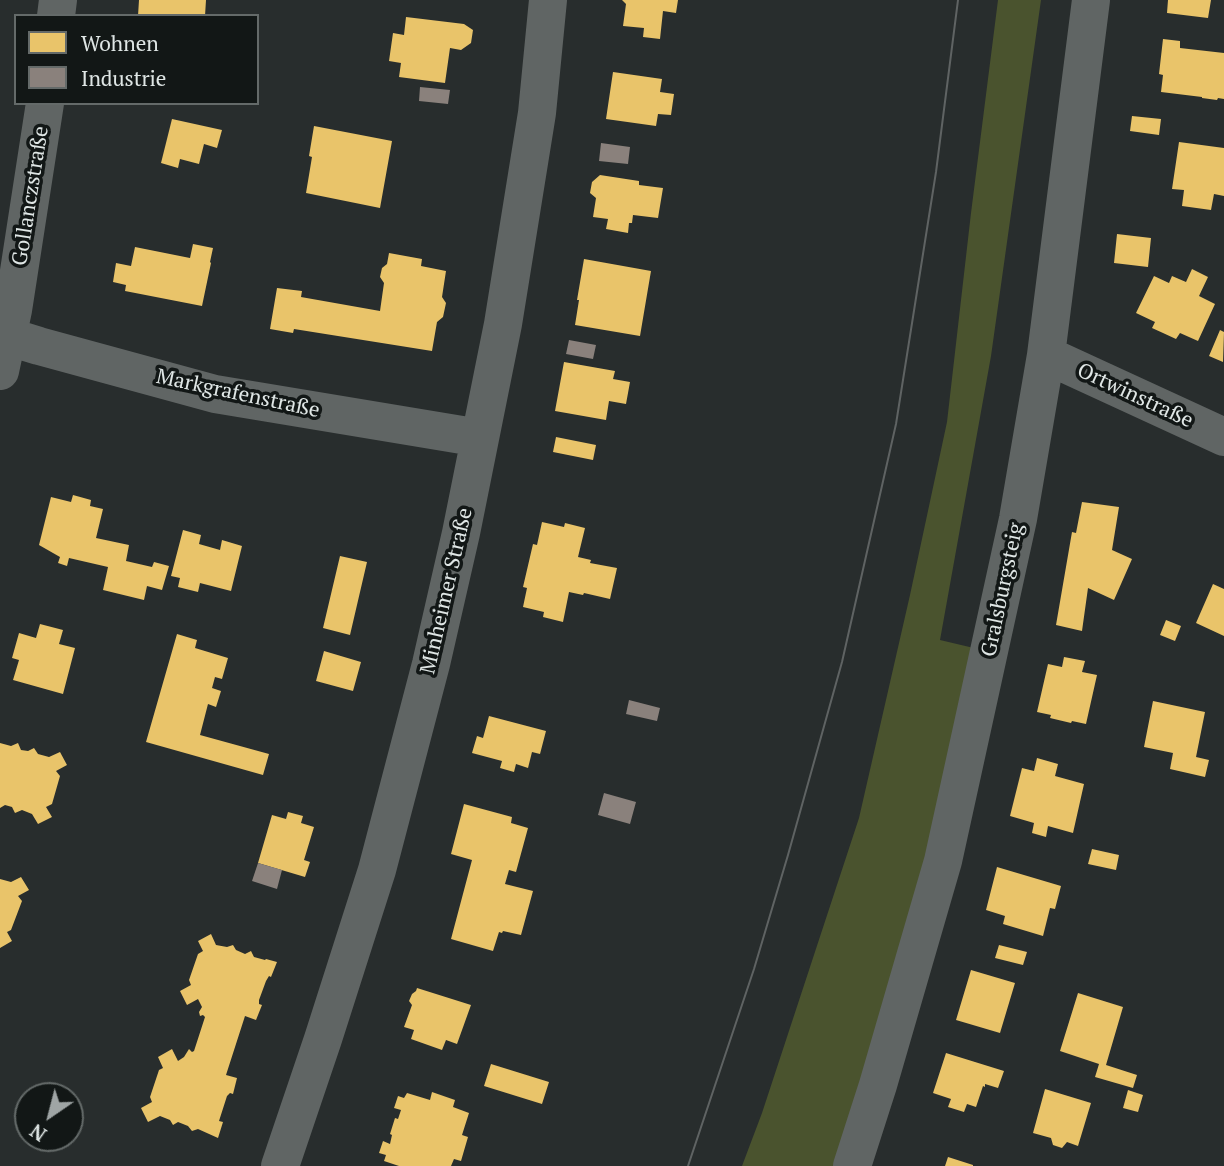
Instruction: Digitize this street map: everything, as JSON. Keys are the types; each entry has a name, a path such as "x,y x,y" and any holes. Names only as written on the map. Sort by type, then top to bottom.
{"street":[{"name":"Minheimer Straße","path":"280,1166 379,863 432,664 503,324 536,124 548,0"},
{"name":"Gralsburgsteig","path":"852,1166 943,861 1018,519 1046,355 1091,0"},
{"name":"Gollanczstraße","path":"3,347 45,105"},
{"name":"Markgrafenstraße","path":"3,347 215,394 480,438"},
{"name":"Ortwinstraße","path":"1046,355 1224,437"}],"green space":[{"path":"998,0 1041,0 991,356 940,640 978,649 929,856 842,1166 742,1166 859,818 910,595 947,422"}],"building: Wohnen":[{"path":"139,0 206,0 205,14 138,14"},
{"path":"622,0 678,0 676,13 663,11 660,39 643,37 644,28 623,26 626,4"},
{"path":"1168,0 1211,0 1208,18 1167,13"},
{"path":"406,17 464,24 473,30 471,43 461,50 450,48 445,83 399,77 401,63 389,61 393,33 404,35"},
{"path":"1163,39 1180,41 1180,48 1224,53 1224,99 1161,92 1163,75 1159,74"},
{"path":"613,72 662,79 660,92 674,94 671,115 658,114 656,126 606,119"},
{"path":"1132,116 1161,119 1159,135 1130,131"},
{"path":"172,119 222,130 217,148 204,144 199,164 180,159 178,168 161,163"},
{"path":"314,126 392,141 380,208 306,193"},
{"path":"1179,142 1224,148 1224,196 1214,194 1211,210 1182,206 1184,190 1172,189"},
{"path":"600,175 663,188 658,218 633,215 628,233 606,229 608,219 593,217 596,198 590,193 592,182"},
{"path":"1117,234 1151,238 1148,267 1114,263"},
{"path":"193,244 213,248 202,306 125,291 126,285 113,282 116,263 131,266 135,247 190,258"},
{"path":"389,253 422,259 421,266 446,271 442,297 446,303 443,317 437,322 432,351 294,329 293,333 270,329 277,288 302,291 301,297 380,311 384,283 380,277"},
{"path":"584,259 651,271 640,336 575,325"},
{"path":"1192,269 1208,277 1199,296 1215,304 1198,341 1180,333 1176,339 1152,328 1155,322 1136,313 1154,276 1169,283 1172,276 1186,282"},
{"path":"1220,330 1224,332 1223,362 1209,356"},
{"path":"564,362 615,371 613,379 630,382 626,404 609,401 606,420 555,411"},
{"path":"556,437 596,445 593,460 553,452"},
{"path":"73,495 91,500 90,506 103,509 96,538 129,545 126,561 152,567 154,562 169,566 162,590 147,586 144,600 103,590 108,567 69,558 67,566 58,563 60,557 39,545 51,497 71,502"},
{"path":"1082,502 1119,507 1112,550 1132,559 1114,600 1088,588 1082,631 1056,625 1072,532 1076,533"},
{"path":"542,522 564,527 565,523 585,528 578,557 591,560 590,563 617,568 610,599 569,592 563,622 543,617 544,612 523,607 527,588 523,587 533,544 537,545"},
{"path":"183,530 201,535 199,544 220,550 222,540 242,546 231,591 200,583 198,592 178,587 180,578 171,576"},
{"path":"340,556 367,562 350,635 323,628"},
{"path":"1213,584 1224,589 1224,636 1196,623"},
{"path":"1166,620 1181,626 1175,641 1160,635"},
{"path":"40,624 63,630 59,644 75,648 63,694 13,680 19,660 12,658 19,633 36,638"},
{"path":"177,634 197,640 195,648 228,658 222,679 215,677 212,688 221,691 216,707 208,704 200,735 269,754 263,775 146,742"},
{"path":"324,651 361,662 353,691 316,681"},
{"path":"1064,657 1085,661 1082,672 1097,675 1086,724 1050,718 1051,715 1037,712 1048,664 1062,667"},
{"path":"1153,701 1205,712 1196,757 1209,760 1205,777 1170,769 1173,753 1144,747"},
{"path":"489,716 546,731 540,754 532,752 528,768 516,764 514,772 500,768 502,761 472,753 477,736 483,738"},
{"path":"0,743 11,746 18,743 21,750 34,748 38,754 49,757 60,752 67,765 56,771 60,776 52,804 46,807 52,817 38,824 32,814 22,810 15,813 12,807 5,805 0,808"},
{"path":"1037,758 1058,764 1055,776 1084,784 1073,833 1048,826 1046,837 1032,833 1034,823 1010,816 1022,768 1034,771"},
{"path":"464,804 512,817 511,823 528,828 516,872 509,870 505,884 533,891 521,935 499,932 493,951 451,939 472,860 451,854"},
{"path":"288,812 303,816 301,823 314,827 304,860 310,862 305,877 258,863 272,815 286,819"},
{"path":"1092,849 1119,855 1116,870 1088,864"},
{"path":"997,867 1061,886 1055,909 1050,908 1043,936 1003,924 1005,916 986,910"},
{"path":"21,877 29,890 18,896 22,901 11,930 7,932 12,941 0,948 0,879 11,882"},
{"path":"211,934 216,945 233,945 236,950 245,954 251,951 254,957 277,962 259,1000 262,1005 256,1020 245,1016 226,1075 237,1078 233,1094 227,1096 219,1121 223,1122 218,1138 198,1129 192,1131 178,1122 173,1125 170,1120 160,1116 148,1122 141,1108 152,1102 150,1097 159,1070 163,1068 158,1057 172,1049 178,1061 189,1049 194,1051 205,1017 200,1016 202,1007 198,999 187,1005 180,991 191,985 189,980 198,954 203,951 198,941"},
{"path":"999,945 1027,952 1023,965 995,958"},
{"path":"971,970 1015,983 1000,1033 956,1020"},
{"path":"417,988 471,1005 457,1044 446,1040 442,1050 411,1039 414,1030 404,1027 412,1005 409,1001"},
{"path":"1078,993 1123,1007 1106,1065 1137,1075 1133,1088 1095,1077 1099,1064 1060,1051"},
{"path":"946,1053 1004,1071 998,1088 985,1084 976,1107 967,1104 964,1112 948,1107 951,1099 933,1093"},
{"path":"491,1064 549,1082 542,1104 484,1086"},
{"path":"1045,1089 1091,1103 1078,1146 1067,1142 1062,1148 1053,1145 1051,1138 1033,1133"},
{"path":"1128,1090 1143,1095 1138,1112 1123,1108"},
{"path":"432,1092 455,1100 453,1107 469,1113 462,1135 468,1137 461,1161 454,1159 451,1166 399,1166 384,1161 386,1155 379,1153 383,1141 390,1144 395,1118 398,1119 401,1110 394,1108 398,1096 404,1098 407,1093 430,1100"},
{"path":"948,1157 973,1165 973,1166 945,1166"}],"building: Industrie":[{"path":"420,87 450,90 448,104 419,101"},
{"path":"601,143 630,147 628,164 599,161"},
{"path":"569,340 596,345 593,359 566,354"},
{"path":"629,700 660,708 657,721 626,714"},
{"path":"604,793 636,802 630,824 598,815"},
{"path":"258,863 282,870 277,889 252,881"}],"tram line":[{"path":"688,1166 754,969 842,662 896,424 936,172 958,0"}]}
